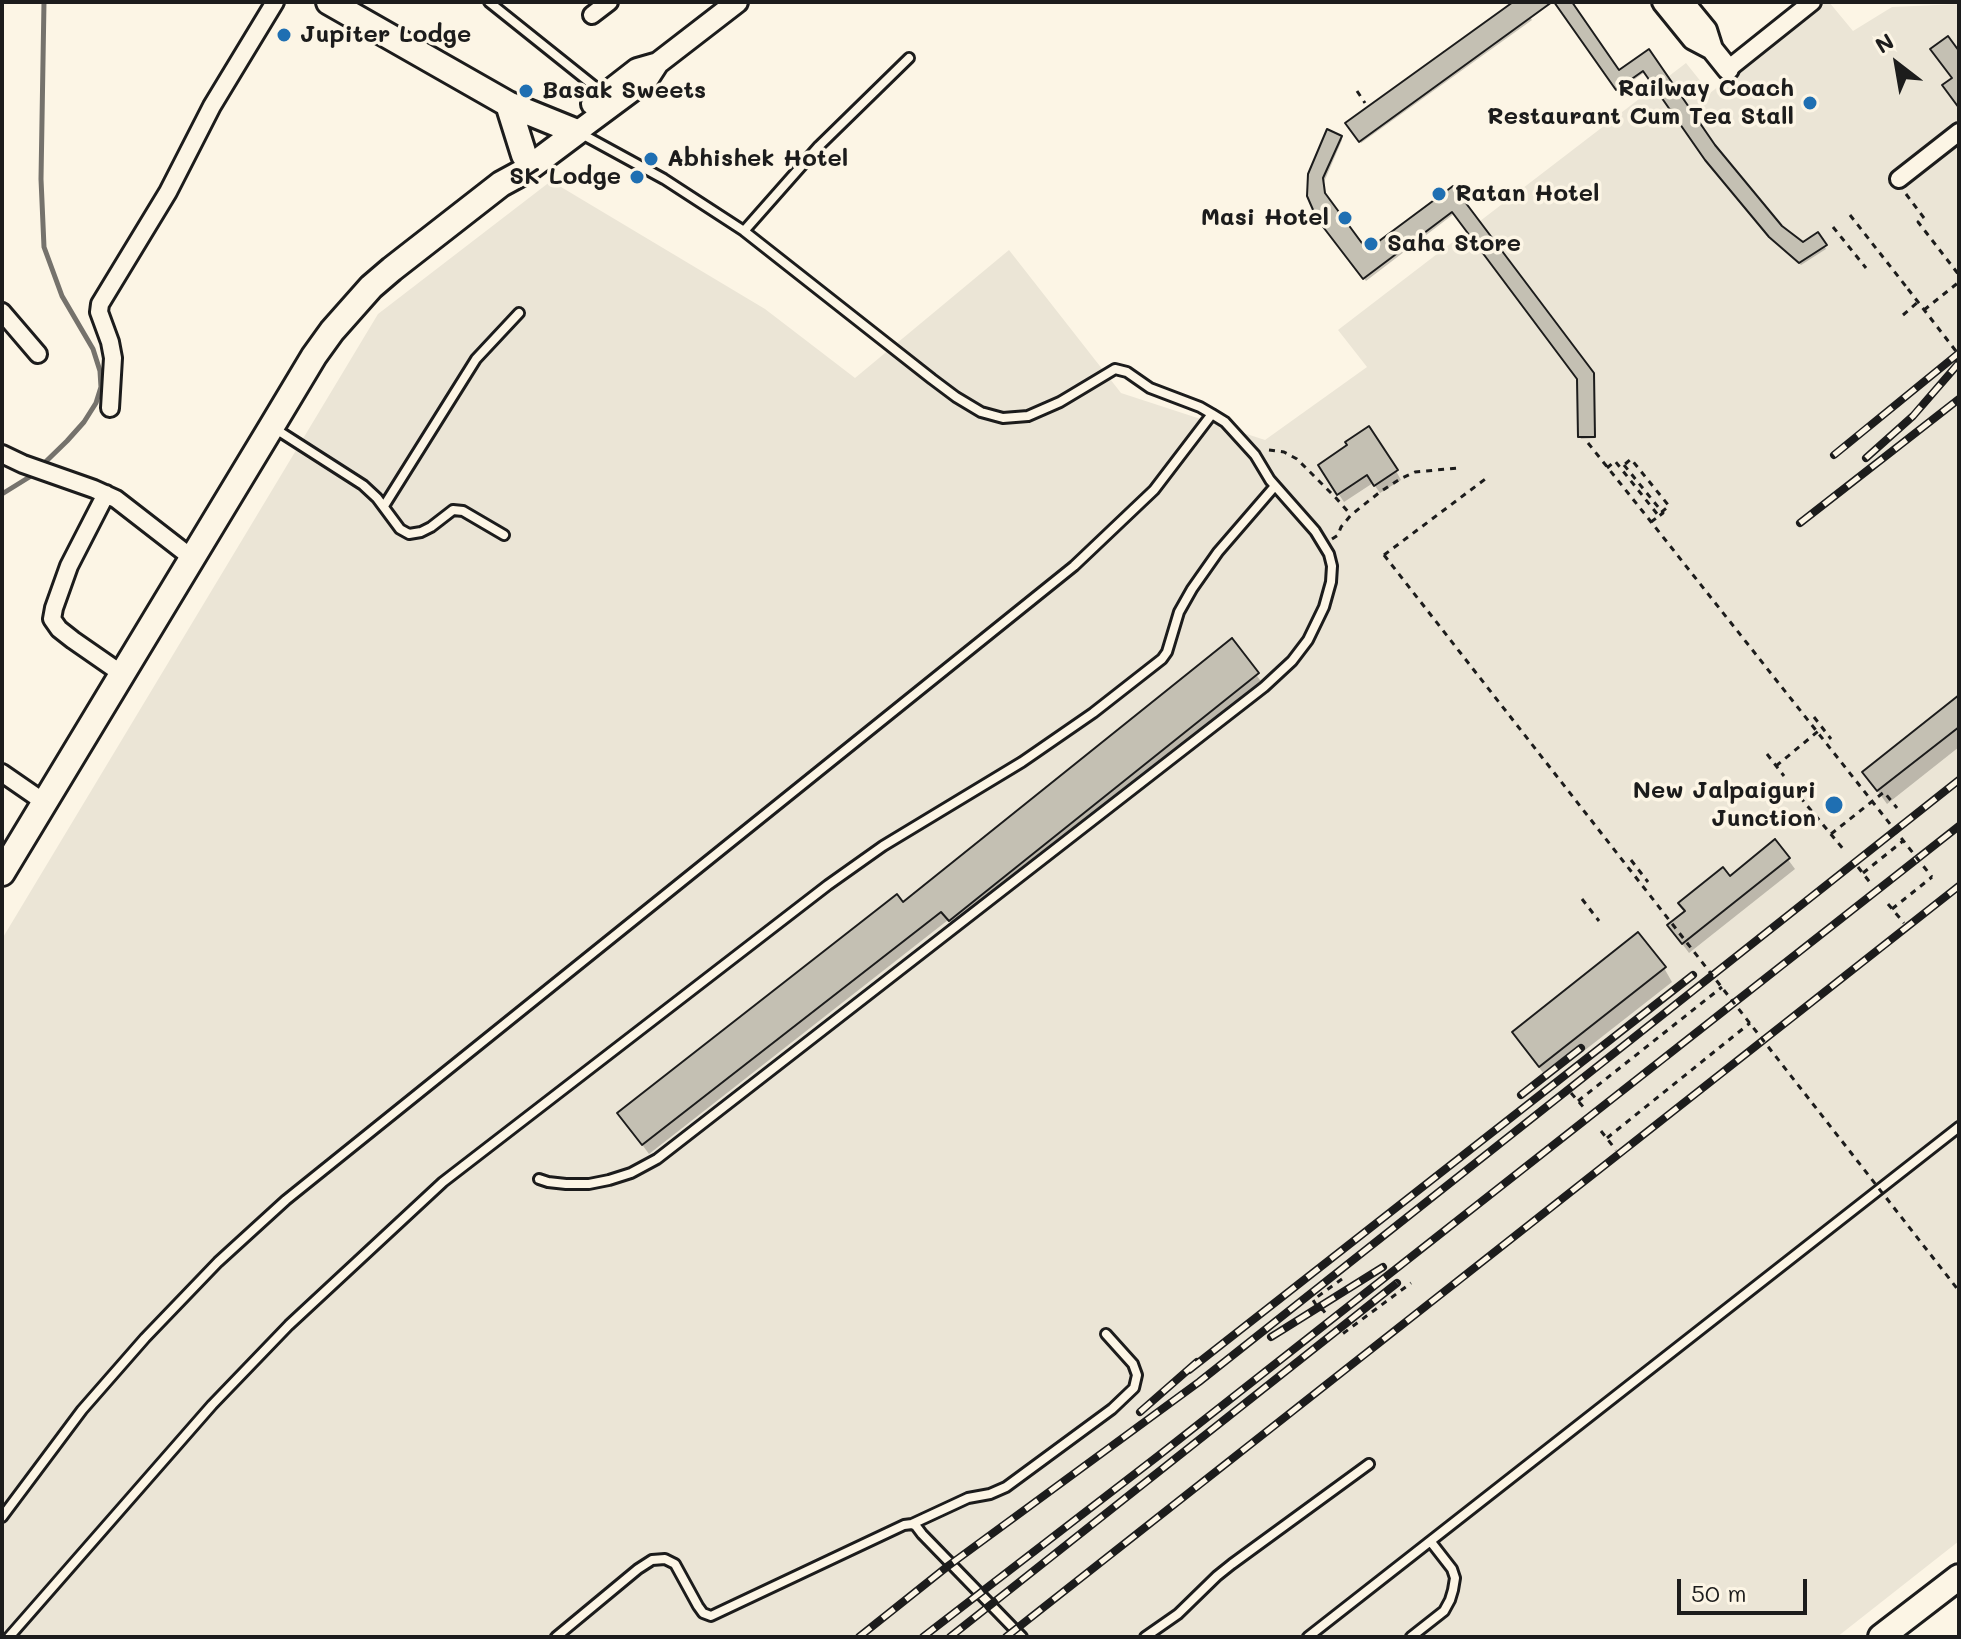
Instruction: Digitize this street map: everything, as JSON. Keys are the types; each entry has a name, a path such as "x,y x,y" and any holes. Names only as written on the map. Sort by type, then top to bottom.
{"main road":[{"path":"329,2 508,104 573,124"},
{"path":"508,104 524,155"},
{"path":"501,184 506,169 573,124"},
{"path":"2,873 332,331 361,297 392,269 501,184 525,171 573,124"},
{"path":"1881,1637 1959,1577"}],"street":[{"path":"110,408 113,358 99,312 100,304 275,2"},
{"path":"592,15 609,2"},
{"path":"573,124 647,80 658,63 737,2"},
{"path":"1663,2 1693,39 1712,49"},
{"path":"1683,2 1706,30 1712,49 1728,69 1812,2"},
{"path":"573,124 604,94 637,69 658,63"},
{"path":"1902,186 1959,132"},
{"path":"2,312 38,354"},
{"path":"2,454 116,499 192,558"},
{"path":"106,494 69,566 52,619 59,629 122,674"},
{"path":"2,773 44,802"}],"lane":[{"path":"489,2 604,94"},
{"path":"744,231 819,146 909,58"},
{"path":"539,1179 566,1184 599,1182 631,1173 657,1159 1264,687 1292,661 1308,640 1324,607 1332,566 1324,544 1275,486 1255,455 1225,422 1200,407 1150,388 1127,372 1115,369 1045,410 1015,418 992,416 956,397 744,231 573,124"},
{"path":"384,506 476,359 519,313"},
{"path":"2,1517 82,1410 145,1338 218,1262 286,1200 1074,566 1154,490 1212,414"},
{"path":"272,426 363,485 384,506 393,522 409,534 421,532 453,510 463,511 504,535"},
{"path":"9,1637 212,1405 289,1325 443,1182 828,885 883,846 1022,762 1093,713 1162,659 1179,612 1192,589 1218,552 1275,486"},
{"path":"1308,1637 1959,1127"},
{"path":"556,1637 652,1560 665,1559 675,1564 698,1606 703,1613 711,1616 904,1525 968,1498 1006,1487 1112,1409 1134,1388 1137,1375 1133,1364 1106,1334"},
{"path":"1145,1637 1178,1614 1232,1564 1369,1464"},
{"path":"912,1524 1022,1637"},
{"path":"1411,1637 1444,1611 1453,1590 1455,1578 1452,1569 1431,1542"}],"path":[{"path":"1357,91 1365,103"},
{"path":"1902,186 1924,218 1918,222 1959,275"},
{"path":"1850,215 1959,355"},
{"path":"1833,227 1866,268"},
{"path":"1924,310 1959,282"},
{"path":"1903,315 1918,302"},
{"path":"1588,443 1932,877 1892,909"},
{"path":"1255,455 1269,450 1284,452 1297,459 1351,515"},
{"path":"1607,468 1615,461 1658,515 1669,506 1631,459 1624,465 1634,477 1653,501 1663,513 1649,520"},
{"path":"1324,544 1338,535 1351,515 1380,492 1415,472 1458,468"},
{"path":"1488,477 1384,555 1959,1291"},
{"path":"1814,717 1831,739"},
{"path":"1776,766 1822,728"},
{"path":"1767,754 1784,776"},
{"path":"1831,834 1884,792 1897,808"},
{"path":"1800,797 1844,850"},
{"path":"1863,873 1903,841"},
{"path":"1631,860 1648,882"},
{"path":"1858,867 1872,885"},
{"path":"1635,875 1640,872"},
{"path":"1582,899 1599,921"},
{"path":"1888,904 1904,923"},
{"path":"1578,1101 1722,987"},
{"path":"1607,1138 1750,1023"},
{"path":"1571,1093 1586,1110"},
{"path":"1601,1131 1616,1150"},
{"path":"1342,1279 1313,1300 1341,1335 1411,1283"}],"shaded area":[{"path":"1825,2 1829,2 1853,31 1892,7 1959,4 1959,1541 1837,1637 2,1637 2,939 378,314 551,181 765,309 855,378 1009,250 1121,393 1265,440 1367,367 1338,330 1686,63 1710,93"}],"building":[{"path":"1513,2 1552,2 1359,142 1345,123"},
{"path":"1554,2 1572,2 1619,70 1649,49 1715,145 1782,226 1803,242 1818,232 1827,245 1799,263 1769,237 1705,160 1643,71 1616,90"},
{"path":"1948,36 1959,51 1959,108 1942,85 1952,78 1930,49"},
{"path":"1327,129 1342,136 1323,178 1325,193 1367,250 1453,186 1594,373 1595,437 1578,437 1577,379 1452,212 1363,279 1317,219 1307,196 1308,174"},
{"path":"1369,426 1398,470 1374,486 1367,475 1337,495 1318,465"},
{"path":"1232,638 1259,673 949,921 941,912 642,1145 617,1113 897,894 903,902"},
{"path":"1959,695 1959,727 1877,791 1862,772"},
{"path":"1775,839 1790,858 1682,944 1667,925 1685,911 1678,903 1723,867 1730,876"},
{"path":"1638,932 1666,967 1539,1067 1512,1032"}],"waterway":[{"path":"2,494 31,476 67,441 96,403 101,387 93,349 62,296 44,247 41,179 44,2"}],"railway":[{"path":"1834,455 1959,353"},
{"path":"1866,458 1913,416 1958,364"},
{"path":"1800,523 1959,399"},
{"path":"859,1637 948,1566 1199,1382 1959,780"},
{"path":"923,1637 1959,826"},
{"path":"1006,1637 1959,886"},
{"path":"1189,1370 1693,975"},
{"path":"1521,1095 1581,1048"},
{"path":"1271,1337 1383,1267"},
{"path":"950,1637 1397,1283"},
{"path":"1140,1412 1197,1362"}],"place":[{"name":"Jupiter Lodge","path":"284,35"},
{"name":"Basak Sweets","path":"526,91"},
{"name":"Railway Coach Restaurant Cum Tea Stall","path":"1810,103"},
{"name":"Abhishek Hotel","path":"651,159"},
{"name":"SK Lodge","path":"637,177"},
{"name":"Ratan Hotel","path":"1439,194"},
{"name":"Masi Hotel","path":"1345,218"},
{"name":"Saha Store","path":"1371,244"},
{"name":"New Jalpaiguri Junction","path":"1834,805"}]}
